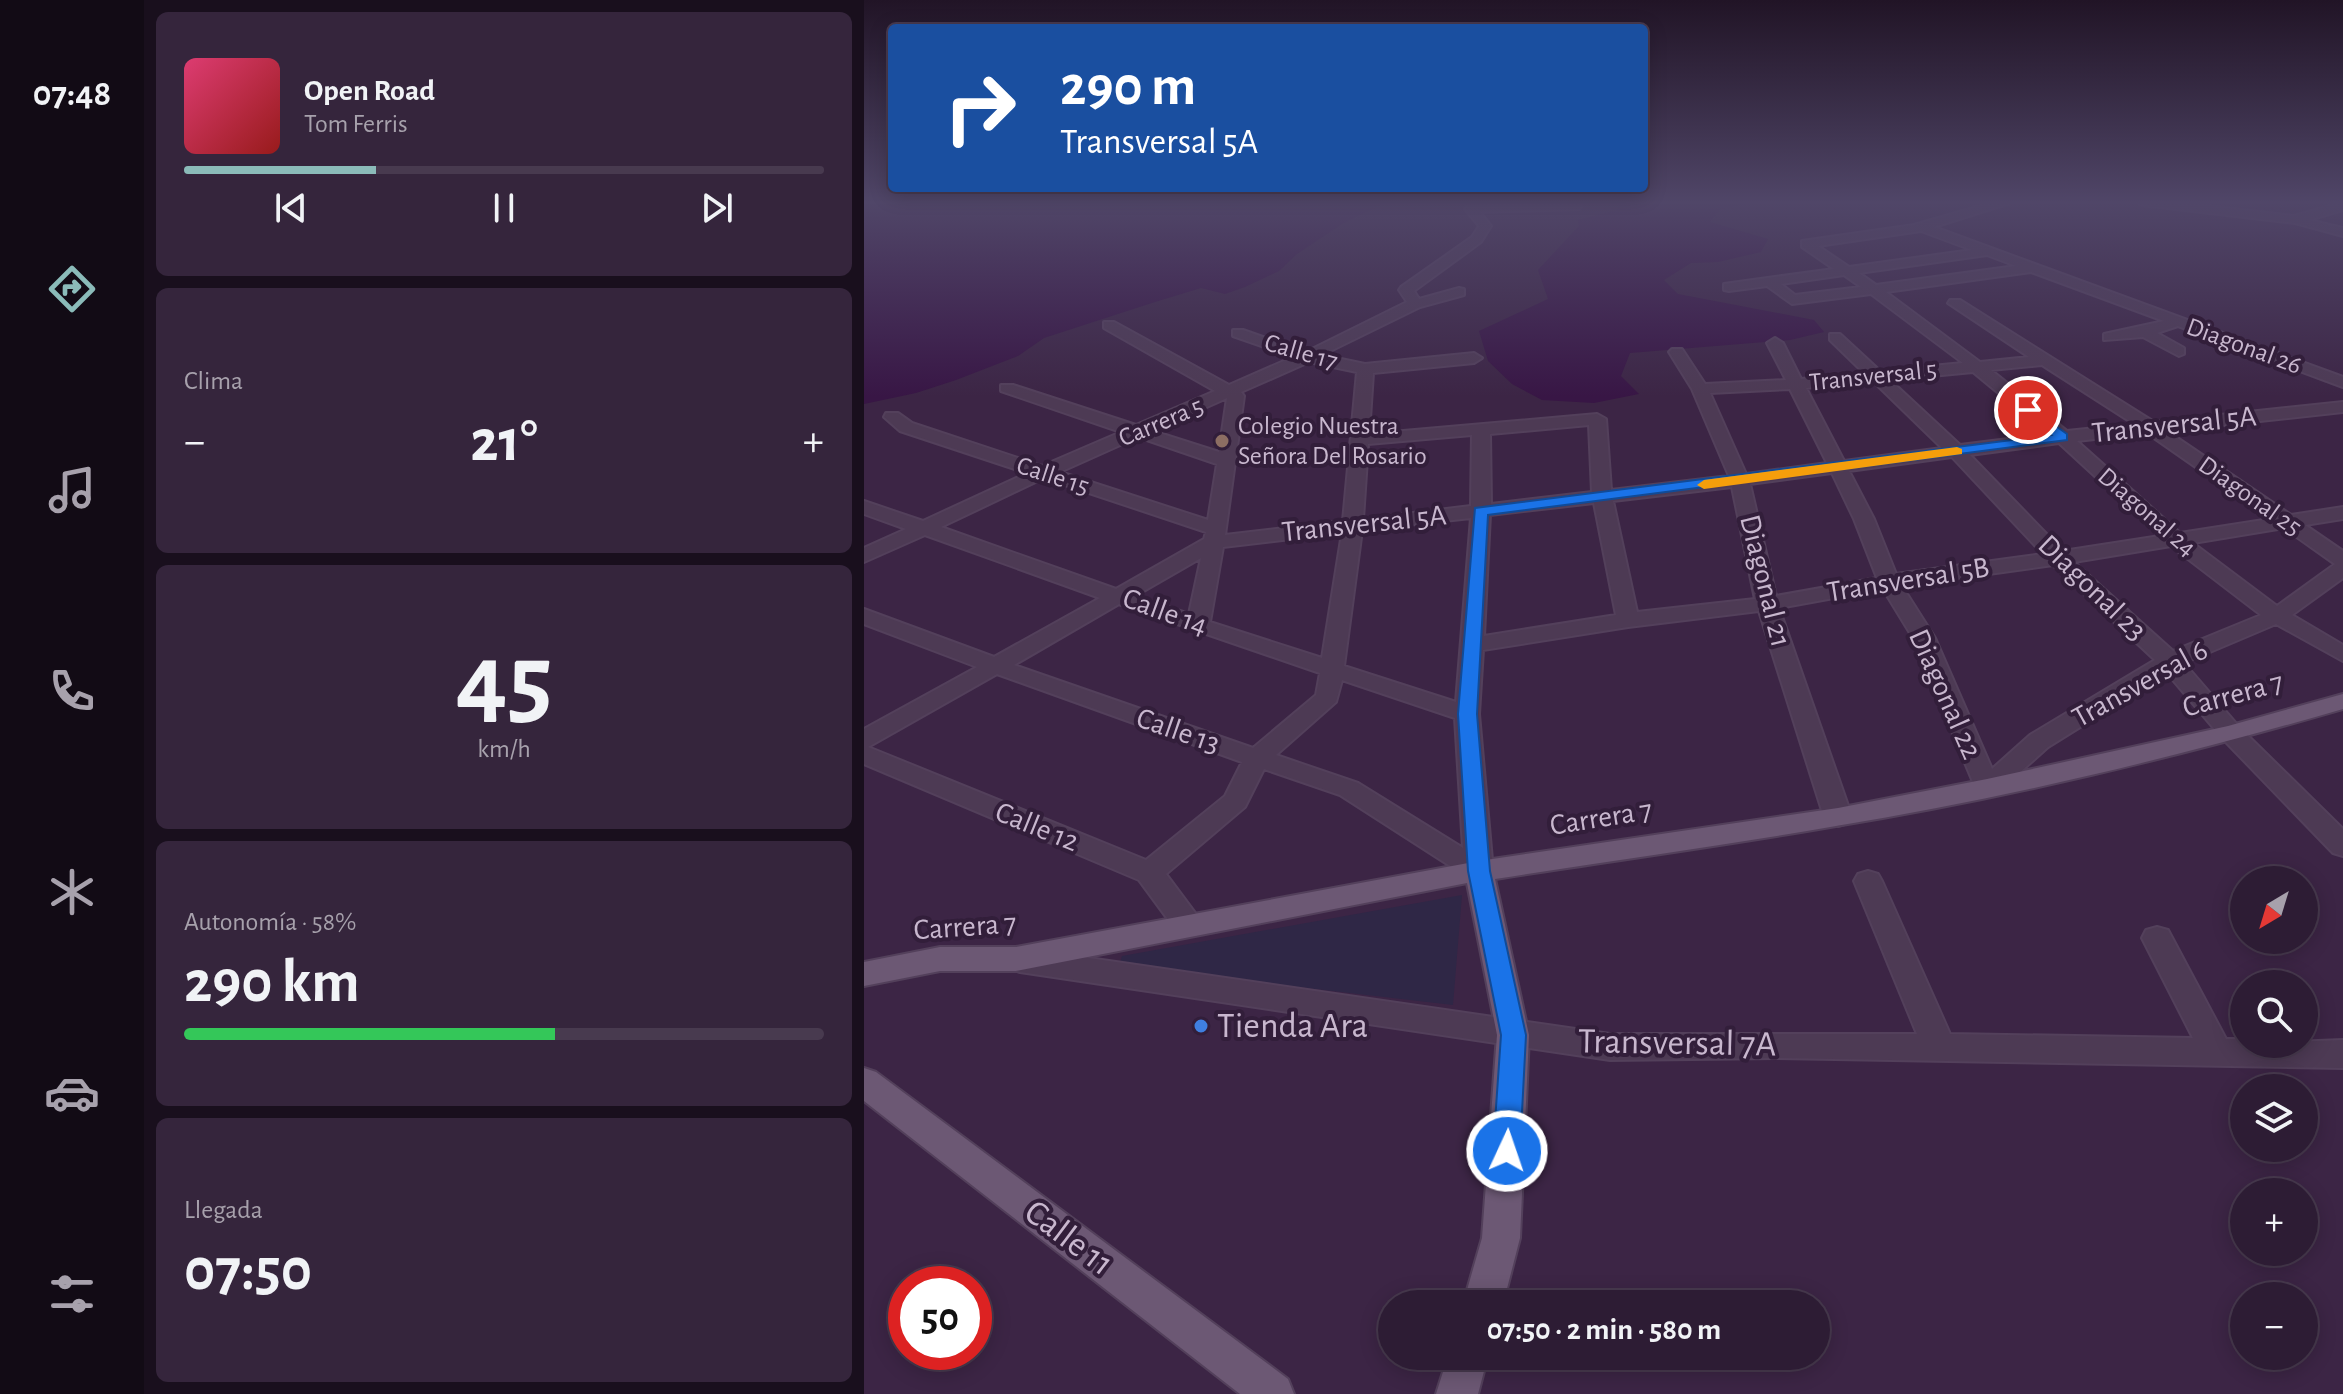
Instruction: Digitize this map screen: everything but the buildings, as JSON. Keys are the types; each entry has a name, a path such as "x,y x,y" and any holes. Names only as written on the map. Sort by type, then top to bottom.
{"main road":[{"name":"Carrera 7","path":"864,974 940,959 1016,959 1479,871 1838,817 1987,788 2231,733 2343,701"},
{"path":"1479,871 1513,1035 1501,1238 1487,1290"},
{"name":"Calle 11","path":"864,1082 1273,1394"},
{"path":"1457,1394 1464,1370"}],"street":[{"path":"1415,304 1406,290 1438,267"},
{"name":"Diagonal 24","path":"1840,267 1912,315 1976,366 2063,437 2176,540 2277,616 2343,654"},
{"path":"1729,287 1881,267"},
{"name":"Diagonal 26","path":"2024,267 2343,382"},
{"path":"1769,281 1792,300 2029,269"},
{"name":"Carrera 5","path":"864,556 1041,473 1307,357 1415,304 1459,292"},
{"name":"Diagonal 25","path":"1955,303 2150,427 2343,560"},
{"path":"2109,337 2145,332 2176,322"},
{"path":"1109,325 1236,396 1198,625"},
{"path":"2145,332 2179,351"},
{"name":"Calle 17","path":"1238,333 1307,357 1365,369 1474,358"},
{"name":"Diagonal 23","path":"1835,337 1957,452 2058,558 2170,661 2231,733 2343,846"},
{"name":"Diagonal 22","path":"1775,343 1864,519 1889,582 1924,638 1987,788"},
{"name":"Diagonal 21","path":"1677,352 1700,389 1740,480 1767,604 1838,817"},
{"name":"Transversal 5","path":"1700,389 1796,384 2046,360"},
{"path":"1149,873 1236,801 1257,758 1328,697 1353,524 1365,369"},
{"path":"1007,388 1227,461"},
{"name":"Transversal 5A","path":"864,740 992,665 1121,596 1215,535 1481,512 2063,437 2343,407"},
{"name":"Calle 15","path":"892,417 906,427 1215,535"},
{"path":"1359,440 1597,419 1602,496 1628,620"},
{"path":"1479,871 1467,714 1481,512 1481,429"},
{"name":"Calle 14","path":"864,507 1198,625 1467,714"},
{"name":"Transversal 5B","path":"1473,645 1628,620 1767,604 1889,582 2343,513"},
{"name":"Transversal 6","path":"1987,788 2039,741 2170,661 2277,616 2343,568"},
{"name":"Calle 13","path":"864,616 992,665 1349,789 1479,871"},
{"name":"Calle 12","path":"864,754 1149,873 1189,925"},
{"path":"1868,881 1940,1049"},
{"path":"2157,938 2216,1051"},
{"name":"Transversal 7A","path":"1016,959 1610,1047 1776,1045 2343,1054"}],"shaded area":[{"path":"864,267 1283,267 1225,294 1201,288 1155,302 1044,338 1018,356 956,380 916,393 864,404"},
{"path":"1541,267 1685,267 1664,280 1678,294 1814,320 1824,332 1790,340 1630,353 1621,376 1639,394 1594,403 1542,400 1512,384 1488,361 1479,331 1548,299 1538,270"},
{"path":"1462,895 1453,1005 1119,966 1122,956"}],"slow traffic":[{"path":"1704,485 1957,452"}],"place":[{"name":"Colegio Nuestra Señora Del Rosario","path":"1222,441"},
{"name":"Tienda Ara","path":"1201,1026"}],"route":[{"path":"1507,1151 1513,1035 1479,871 1467,714 1481,512 2063,437 2028,410"}]}
